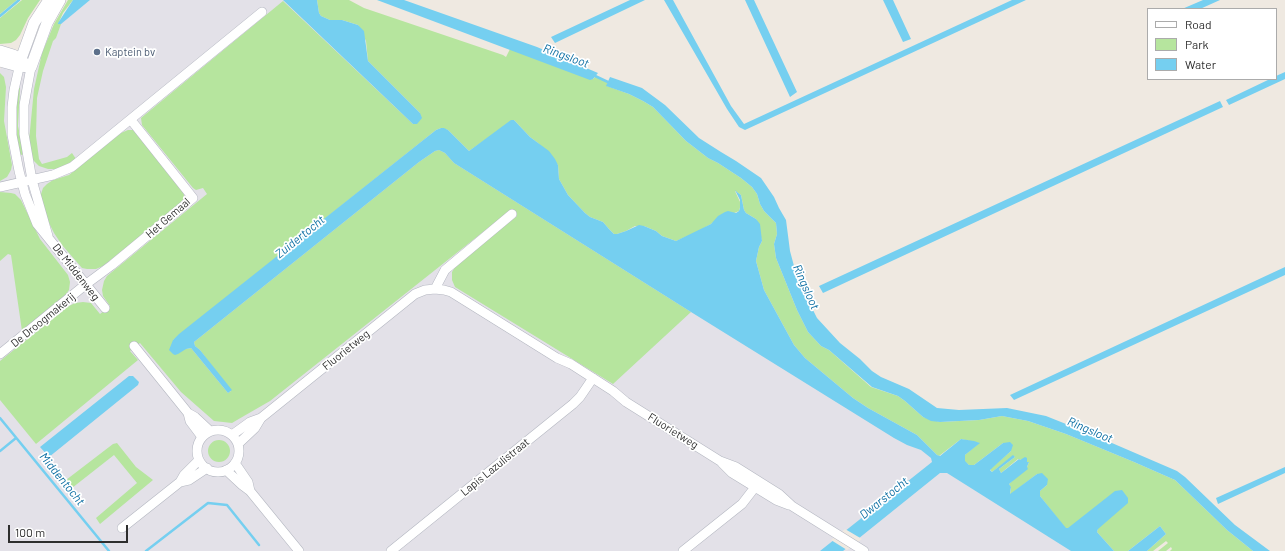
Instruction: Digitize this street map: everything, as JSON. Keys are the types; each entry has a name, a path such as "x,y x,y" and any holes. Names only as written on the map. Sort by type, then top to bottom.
{"street":[{"path":"20,63 34,23 49,0"},
{"path":"0,61 20,63 31,67 47,24 60,0"},
{"path":"0,187 61,172 72,167 262,12"},
{"path":"0,52 13,55 20,63"},
{"name":"De Middenweg","path":"20,63 14,90 12,120 14,146 21,183 37,224 105,308"},
{"name":"De Middenweg","path":"31,67 24,105 24,134 32,180 48,236"},
{"name":"Het Gemaal","path":"85,285 112,265 193,198 131,120"},
{"path":"435,289 444,270 512,214"},
{"name":"De Droogmakerij","path":"0,354 85,285"},
{"name":"Fluorietweg","path":"232,435 250,422 260,418 415,294 435,289 444,290 451,292 557,358 571,364 591,380 613,391 626,402 720,461 736,467 757,484 779,494 792,506 864,551"},
{"path":"134,346 188,413 195,417 210,431"},
{"name":"Lapis Lazulistraat","path":"391,551 573,404 580,397 591,380"},
{"path":"188,413 190,421 202,437"},
{"name":"Fluorietweg","path":"238,444 255,428 260,418"},
{"path":"219,430 228,432 232,435 238,444 238,457 235,463 226,470 216,472 207,468 199,460 197,450 202,437 210,431 219,430"},
{"path":"122,528 180,482 199,460"},
{"path":"235,463 248,482 250,491"},
{"path":"180,482 189,480 207,468"},
{"path":"226,470 242,486 250,491 299,551"},
{"path":"683,551 742,504 757,484"}],"shaded area":[{"path":"90,0 286,0 432,138 1082,551 0,551 0,69 58,23 61,23"}],"green space":[{"path":"0,0 17,0 0,14"},
{"path":"22,0 40,0 16,40 11,43 0,44 0,18"},
{"path":"68,0 73,0 63,13 58,24 61,24 56,38 53,41 43,71 37,98 36,136 39,159 42,164 67,157 72,153 76,159 59,169 48,169 39,166 33,160 29,141 34,89 42,53 54,24"},
{"path":"317,0 349,0 364,8 506,57 510,49 593,79 596,76 608,82 607,86 643,101 653,107 686,141 708,158 741,178 752,187 757,194 764,211 776,223 777,234 774,244 776,258 797,310 808,332 821,346 829,350 871,387 898,396 923,417 940,422 979,420 1002,416 1028,421 1066,434 1134,462 1175,480 1227,530 1253,551 1170,551 1172,549 1171,547 1166,551 1158,551 1168,543 1166,541 1153,551 1147,551 1166,534 1160,526 1128,551 1114,551 1097,532 1098,529 1065,528 1040,496 1040,491 1047,485 1037,474 1010,495 1011,488 1009,484 1027,467 1029,462 1027,463 1026,461 1027,458 1020,460 1018,459 1001,473 999,469 1015,457 1013,456 992,472 990,469 1011,451 1003,443 974,465 969,465 964,461 965,455 979,443 961,439 939,456 937,455 917,435 853,398 805,358 794,345 764,290 756,261 762,241 756,219 744,210 741,195 735,191 741,204 739,211 715,221 697,232 676,241 662,236 656,231 644,226 635,226 626,231 614,234 603,222 590,217 585,213 568,195 559,179 558,165 514,120 469,151 448,130 441,128 436,130 173,340 186,349 191,348 228,393 231,391 200,350 195,346 194,342 419,162 435,151 439,150 445,153 454,163 691,312 613,384 455,287 452,280 452,272 457,264 517,216 512,209 270,401 232,423 214,421 181,392 140,343 130,351 138,360 36,444 0,400 0,361 69,306 75,303 91,303 100,314 110,306 103,296 102,290 107,276 207,194 203,188 196,190 193,188 142,125 141,118 283,1 413,124 420,113 368,61 366,41 358,25 342,20 330,20 321,16 319,13"},
{"path":"0,73 4,77 6,87 4,121 12,165 7,177 0,181"},
{"path":"17,87 20,88 18,126 24,154 18,156 15,138"},
{"path":"128,130 137,132 183,191 183,200 181,204 103,266 96,269 82,268 62,245 46,217 41,199 43,188 53,180 69,175 121,133"},
{"path":"0,192 15,194 21,200 40,239 68,275 70,282 69,290 62,299 22,331 11,255 8,254 0,261"},
{"path":"219,440 227,443 230,451 227,459 219,462 211,459 208,451 211,443"},
{"path":"117,443 136,467 153,480 100,524 96,518 137,483 114,455 72,488 66,480 113,444"}],"water":[{"path":"73,0 90,0 61,24 58,24 58,23"},
{"path":"283,0 317,0 319,13 321,16 330,20 342,20 358,25 364,31 368,61 420,113 422,118 417,124 413,124"},
{"path":"377,0 404,0 537,47 598,73 593,79 590,80"},
{"path":"630,0 645,0 555,43 551,37"},
{"path":"664,0 673,0 731,106 744,124 1012,0 1026,0 745,130 739,127 727,109"},
{"path":"745,0 754,0 797,92 790,97"},
{"path":"883,0 893,0 911,39 903,42"},
{"path":"1203,0 1220,0 1202,8 1184,8"},
{"path":"1285,72 1285,79 1229,105 1226,100 1268,80 1277,80 1277,76"},
{"path":"610,77 642,88 665,105 699,138 761,178 774,197 786,220 790,251 794,266 817,318 840,343 872,371 881,377 909,389 937,408 959,410 1007,408 1046,416 1177,471 1235,525 1270,551 1253,551 1227,530 1175,480 1134,462 1066,434 1028,421 1002,416 979,420 931,421 923,417 898,396 872,387 829,350 821,346 808,332 797,310 776,258 774,244 777,234 776,223 764,211 757,194 752,187 741,178 708,158 686,141 653,107 629,94 606,86"},
{"path":"1220,101 1223,107 823,293 819,286"},
{"path":"511,120 514,120 530,137 549,151 558,165 559,179 568,195 585,213 590,217 603,222 614,234 626,231 639,225 656,231 662,236 676,241 711,224 718,216 725,212 728,211 736,213 739,211 740,200 735,190 741,195 746,213 756,219 760,224 762,241 756,261 764,290 794,345 805,358 853,398 917,435 937,455 940,456 961,439 974,441 980,443 965,455 965,461 969,465 974,465 1003,443 1010,442 1013,445 1011,451 990,470 992,472 1013,455 1015,457 999,469 1001,473 1019,459 1020,460 1025,457 1027,458 1027,462 1029,462 1027,467 1028,469 1009,484 1011,487 1010,494 1037,474 1042,473 1048,479 1047,485 1040,491 1040,496 1066,528 1068,528 1115,491 1122,490 1128,498 1128,503 1098,529 1097,532 1114,551 1071,551 947,473 940,473 843,551 820,551 932,462 931,458 921,450 894,438 691,312 454,163 445,153 439,150 435,151 419,162 194,342 195,346 200,350 232,390 228,393 191,348 175,355 169,350 173,340 179,334 436,130 444,128 448,130 469,151"},
{"path":"1285,267 1285,275 1014,400 1010,395"},
{"path":"129,376 133,376 139,382 138,385 49,457 40,447"},
{"path":"1285,467 1285,473 1218,504 1216,498"},
{"path":"1160,526 1166,534 1147,551 1128,551"}],"pier":[{"path":"845,529 862,539 847,550 831,540"}],"waterway":[{"path":"0,16 19,0"},
{"name":"Ringsloot","path":"593,75 610,83"},
{"name":"Middentocht","path":"0,418 109,551"},
{"path":"0,451 16,438"},
{"path":"146,551 208,503 227,505 259,545"}],"place":[{"name":"Kaptein bv","path":"97,52"}],"water label":[{"name":"Zuidertocht","path":"300,237"},
{"name":"Dwarstocht","path":"884,498"}]}
